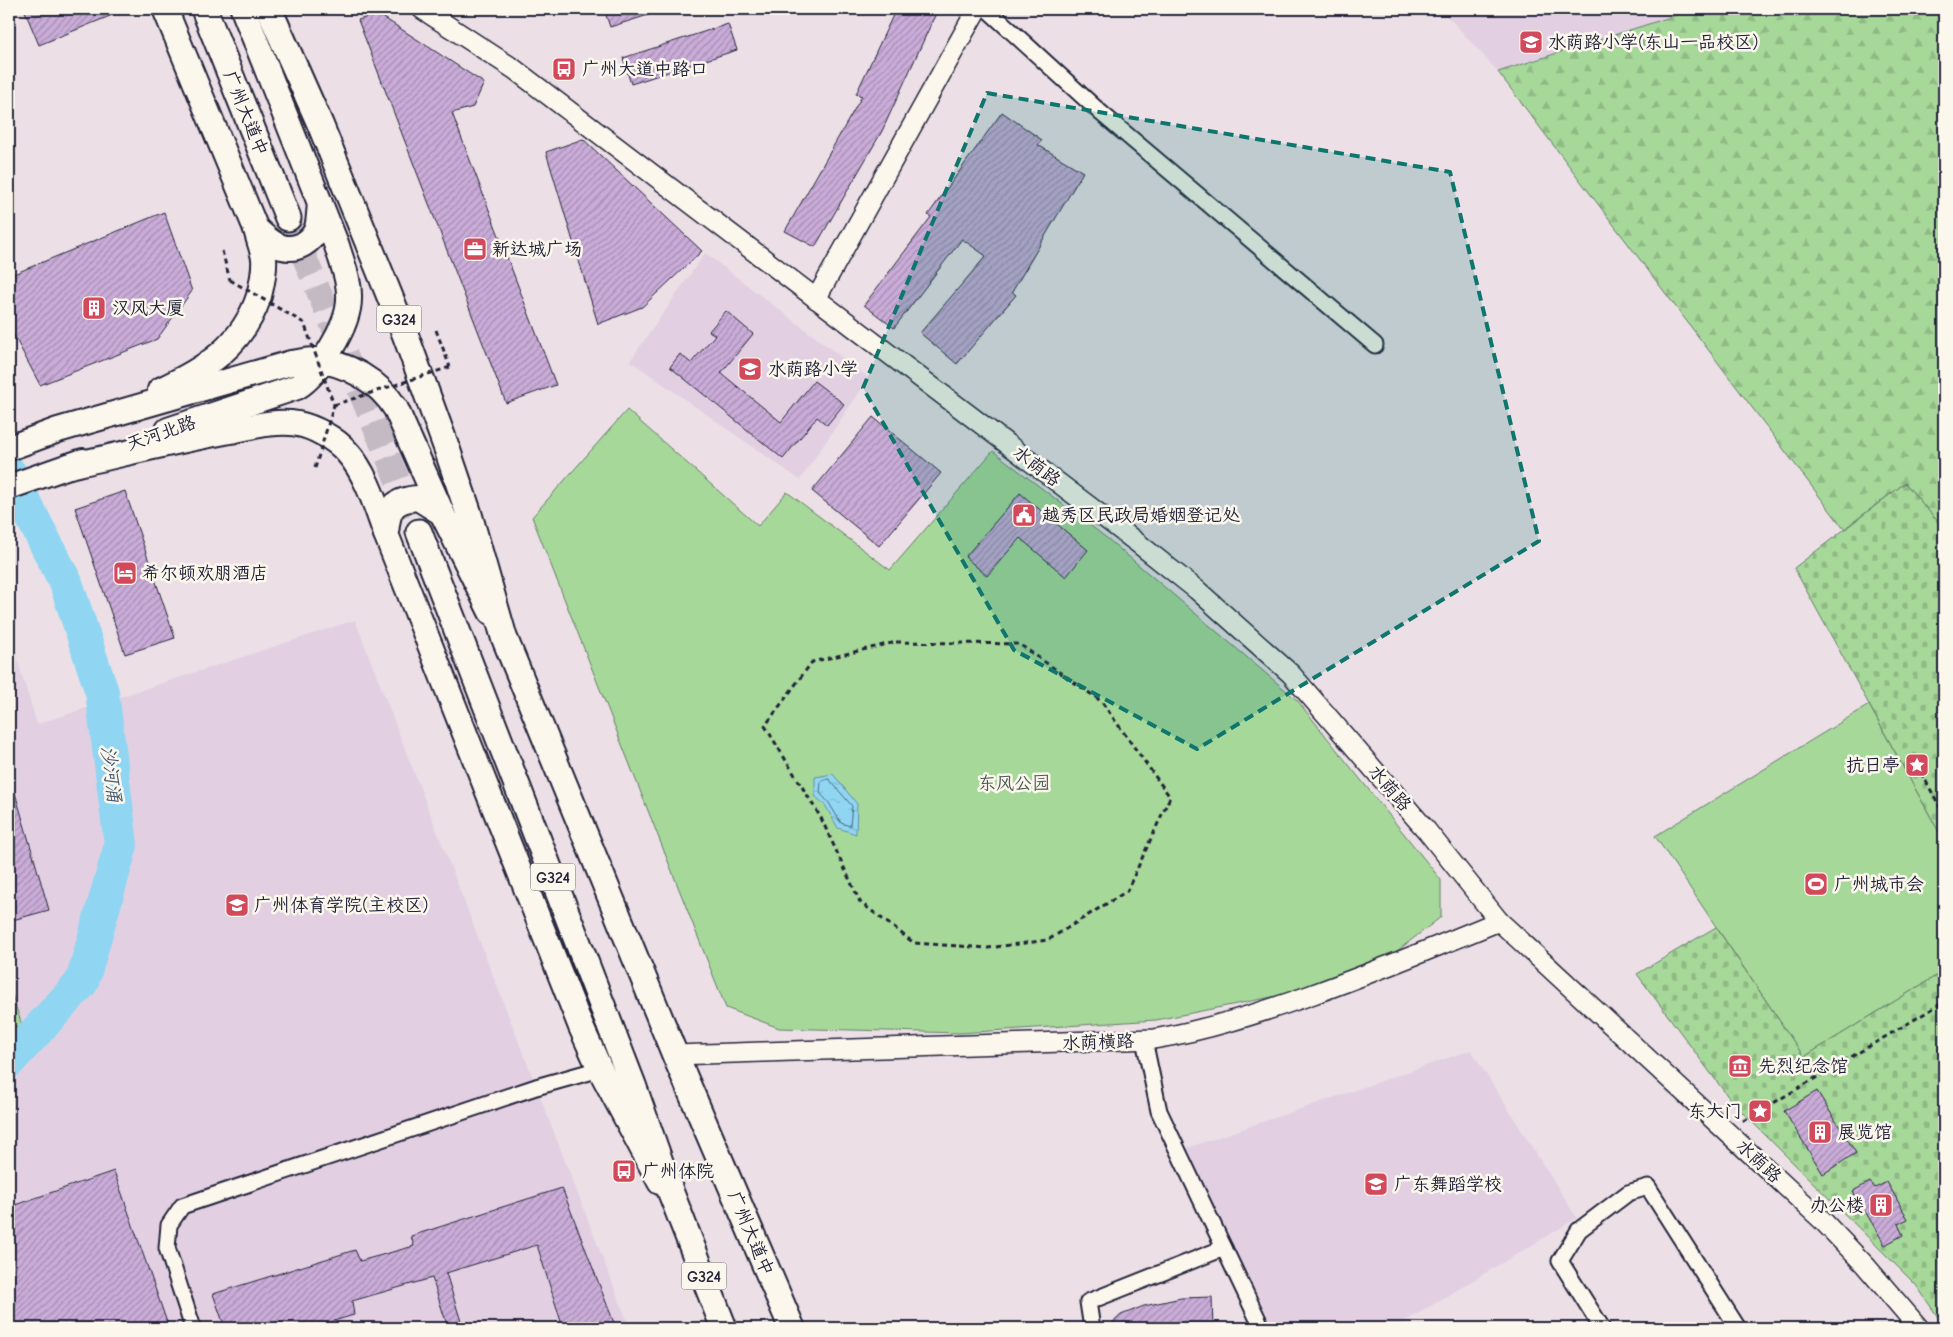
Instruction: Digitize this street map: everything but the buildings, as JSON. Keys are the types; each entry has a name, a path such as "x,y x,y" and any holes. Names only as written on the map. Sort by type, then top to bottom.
{"highway":[{"name":"广州大道中","path":"204,9 288,218"},
{"name":"G324","path":"269,9 320,124 405,334 465,502 504,637 676,1055"},
{"name":"G324","path":"419,532 630,1076 683,1224 724,1328"},
{"name":"广州大道中","path":"676,1055 792,1328"}],"main road":[{"path":"58,430 161,390 199,370 233,344 247,326 261,289 264,259 256,229 165,9"},
{"path":"243,9 347,276 350,300 340,330 315,366"},
{"path":"256,229 270,241 281,247 292,248 303,245 311,239 317,227 320,204"},
{"path":"315,366 346,367 376,386 389,398 405,428 473,579 504,637"},
{"name":"天河北路","path":"9,448 58,430 163,401 272,367 315,366"},
{"name":"天河北路","path":"9,487 133,442 297,387 315,366"},
{"path":"69,466 270,424 297,424 315,430 335,441 346,450 355,462 373,497 581,1027 600,1069 683,1224"},
{"path":"386,534 390,509 398,503 418,498 442,513"}],"street":[{"name":"水荫路","path":"422,9 514,69 1139,544 1197,590 1247,634 1292,674 1427,831 1499,921 1727,1130 1822,1220 1865,1265 1920,1328"},
{"path":"816,299 977,9"},
{"path":"987,9 1101,113 1375,345"},
{"name":"水荫横路","path":"676,1055 1144,1040 1190,1033 1275,1007 1368,974 1499,921"},
{"path":"1144,1040 1158,1112 1262,1328"},
{"path":"193,1328 166,1248 169,1226 182,1206 536,1086 600,1069"},
{"path":"1602,1328 1560,1261 1579,1230 1628,1193 1648,1187 1738,1328"},
{"path":"1092,1328 1088,1302 1224,1248"}],"path":[{"path":"222,252 230,280 304,323 334,405 315,468"},
{"path":"334,405 450,367 436,330"},
{"path":"896,642 1019,644 1101,701 1170,797 1127,891 1048,940 988,948 914,943 860,902 821,818 765,726 812,662 896,642"},
{"path":"1917,765 1944,814"},
{"path":"1727,1130 1944,1002"}],"highlighted area":[{"path":"987,93 1450,172 1539,541 1197,749 1014,650 863,388"}],"shaded area":[{"name":"水荫路小学(东山一品校区)","path":"1441,9 1683,9 1684,13 1498,72"},
{"name":"水荫路小学","path":"705,253 869,378 800,480 630,361"},
{"name":"广州体育学院(主校区)","path":"355,620 630,1328 9,1328 9,632 37,724"},
{"name":"广东舞蹈学校","path":"1471,1050 1577,1218 1394,1328 1270,1328 1227,1250 1181,1150"}],"green space":[{"path":"1683,9 1944,9 1944,520 1939,523 1905,483 1844,529 1498,72 1683,13"},
{"name":"东风公园","path":"627,410 758,526 787,492 890,570 993,451 1108,539 1297,700 1441,880 1441,917 1388,958 1287,994 1156,1020 960,1033 779,1028 726,1008 532,517"},
{"path":"1905,483 1944,529 1944,841 1794,568"},
{"name":"广州城市会","path":"1869,705 1944,841 1944,971 1804,1057 1655,836"},
{"path":"1716,927 1804,1057 1944,971 1944,1326 1916,1285 1732,1102 1637,974"},
{"path":"9,986 22,1025 9,1029"}],"water":[{"path":"833,774 857,804 856,834 838,828 825,805 815,796 815,777"}],"waterway":[{"name":"沙河涌","path":"9,472 66,583 102,692 121,845 82,982 9,1061"}],"tunnel":[{"path":"288,218 419,532"}],"place":[{"name":"水荫路小学(东山一品校区)","path":"1531,42"},
{"name":"广州大道中路口","path":"564,69"},
{"name":"新达城广场","path":"475,249"},
{"name":"汉风大厦","path":"94,308"},
{"name":"水荫路小学","path":"750,369"},
{"name":"越秀区民政局婚姻登记处","path":"1024,515"},
{"name":"希尔顿欢朋酒店","path":"125,573"},
{"name":"抗日亭","path":"1917,765"},
{"name":"广州城市会","path":"1816,884"},
{"name":"广州体育学院(主校区)","path":"237,905"},
{"name":"先烈纪念馆","path":"1740,1066"},
{"name":"东大门","path":"1760,1111"},
{"name":"展览馆","path":"1820,1132"},
{"name":"广州体院","path":"624,1171"},
{"name":"广东舞蹈学校","path":"1376,1184"},
{"name":"办公楼","path":"1881,1205"}]}
